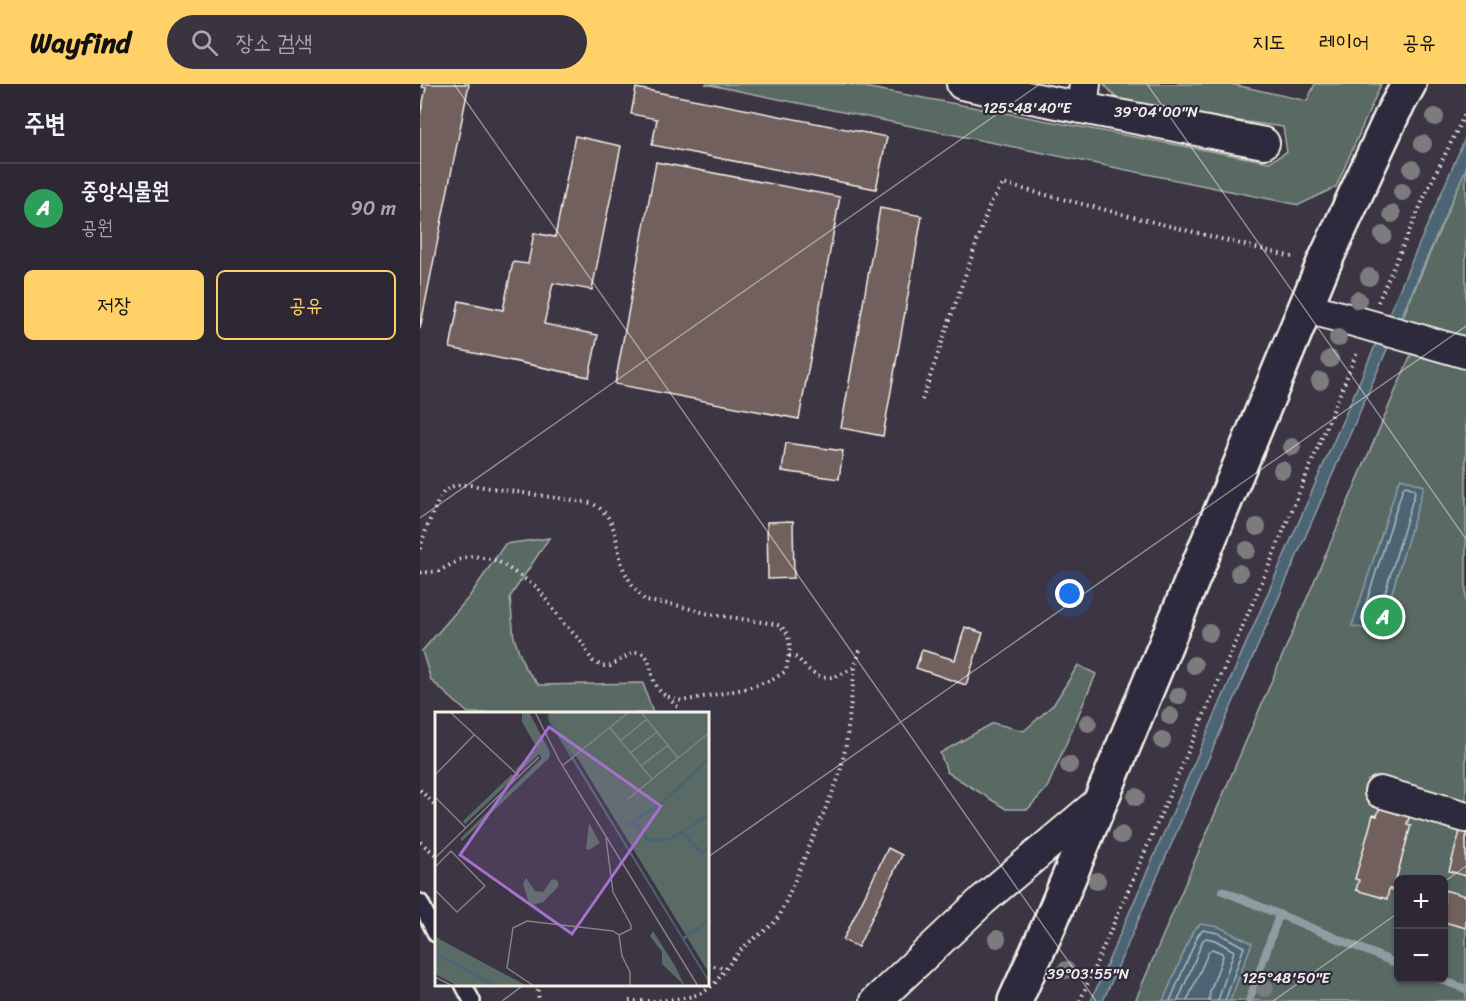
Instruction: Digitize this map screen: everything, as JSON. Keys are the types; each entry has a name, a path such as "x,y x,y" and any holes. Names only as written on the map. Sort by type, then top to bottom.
{"main road":[{"path":"1015,1001 1323,265 1394,111 1409,84"}],"street":[{"path":"962,84 1083,96 1264,143"},
{"path":"1305,307 1377,332 1466,353"},
{"path":"1380,792 1466,817"},
{"path":"876,1001 983,900 1100,801"}],"lane":[{"path":"420,902 435,932"},
{"path":"465,986 472,1001"}],"path":[{"path":"1080,1001 1273,556 1377,332 1427,191 1466,112"},
{"path":"922,400 990,204 1003,184 1323,265"},
{"path":"420,549 425,530 440,496 452,486 470,485 591,503 605,513 611,521 615,529 624,571 646,601 781,626 788,635 789,656 786,671 764,684 682,701 658,691 652,680 651,664 645,655 634,652 610,666 602,666 594,661 583,643 564,624 537,587 496,560 473,556 463,558 439,571 420,573"},
{"path":"629,1001 692,997 703,992 714,984 744,947 775,922 785,905 839,777 848,733 855,667 860,650"},
{"path":"789,656 797,657 812,673 821,677 839,675 855,667"},
{"path":"666,696 678,710 682,701"},
{"path":"420,790 435,805"},
{"path":"420,842 435,854"},
{"path":"710,965 726,968"},
{"path":"537,986 539,1001"}],"green space":[{"path":"705,84 848,84 1269,162 1287,152 1283,127 1156,109 1118,100 1104,84 1231,84 1307,101 1315,84 1381,84 1336,187 1299,205"},
{"path":"1466,168 1466,1001 1135,1001 1421,331 1399,326"},
{"path":"549,538 510,597 514,638 525,668 539,685 643,683 653,712 467,712 431,680 422,651 469,597 505,544"},
{"path":"1078,665 1096,674 1047,788 1028,809 1006,809 947,772 940,753 993,723 1024,731 1054,704"}],"water":[{"path":"1466,136 1466,168 1103,1001 1091,1001"},
{"path":"1401,478 1424,486 1380,632 1352,626 1398,483"},
{"path":"1201,924 1219,927 1252,943 1230,1001 1163,1001 1193,931"}],"building":[{"path":"422,84 469,84 420,329 420,116 426,88 422,87"},
{"path":"636,88 887,137 876,189 652,145 657,119 631,114"},
{"path":"575,136 621,146 592,290 553,283 544,324 598,335 589,377 450,348 459,301 503,310 513,262 528,264 534,233 555,237"},
{"path":"656,162 840,197 799,419 615,384"},
{"path":"880,208 922,216 883,436 841,428"},
{"path":"786,443 843,451 839,479 782,471"},
{"path":"793,521 794,578 768,579 767,522"},
{"path":"965,627 983,633 966,685 916,668 922,650 955,660"},
{"path":"1380,806 1410,815 1407,824 1411,825 1397,875 1394,875 1393,890 1389,889 1387,899 1356,890 1359,880 1355,879 1373,815 1377,816"},
{"path":"1460,831 1466,833 1466,876 1449,871"},
{"path":"888,848 902,855 858,947 843,940"},
{"path":"1448,891 1466,896 1466,928 1448,923"}],"waterway":[{"path":"1223,891 1394,962"},
{"path":"1249,1001 1279,915"},
{"path":"1448,982 1466,989"}],"place":[{"name":"중앙식물원","path":"1383,617"}]}
